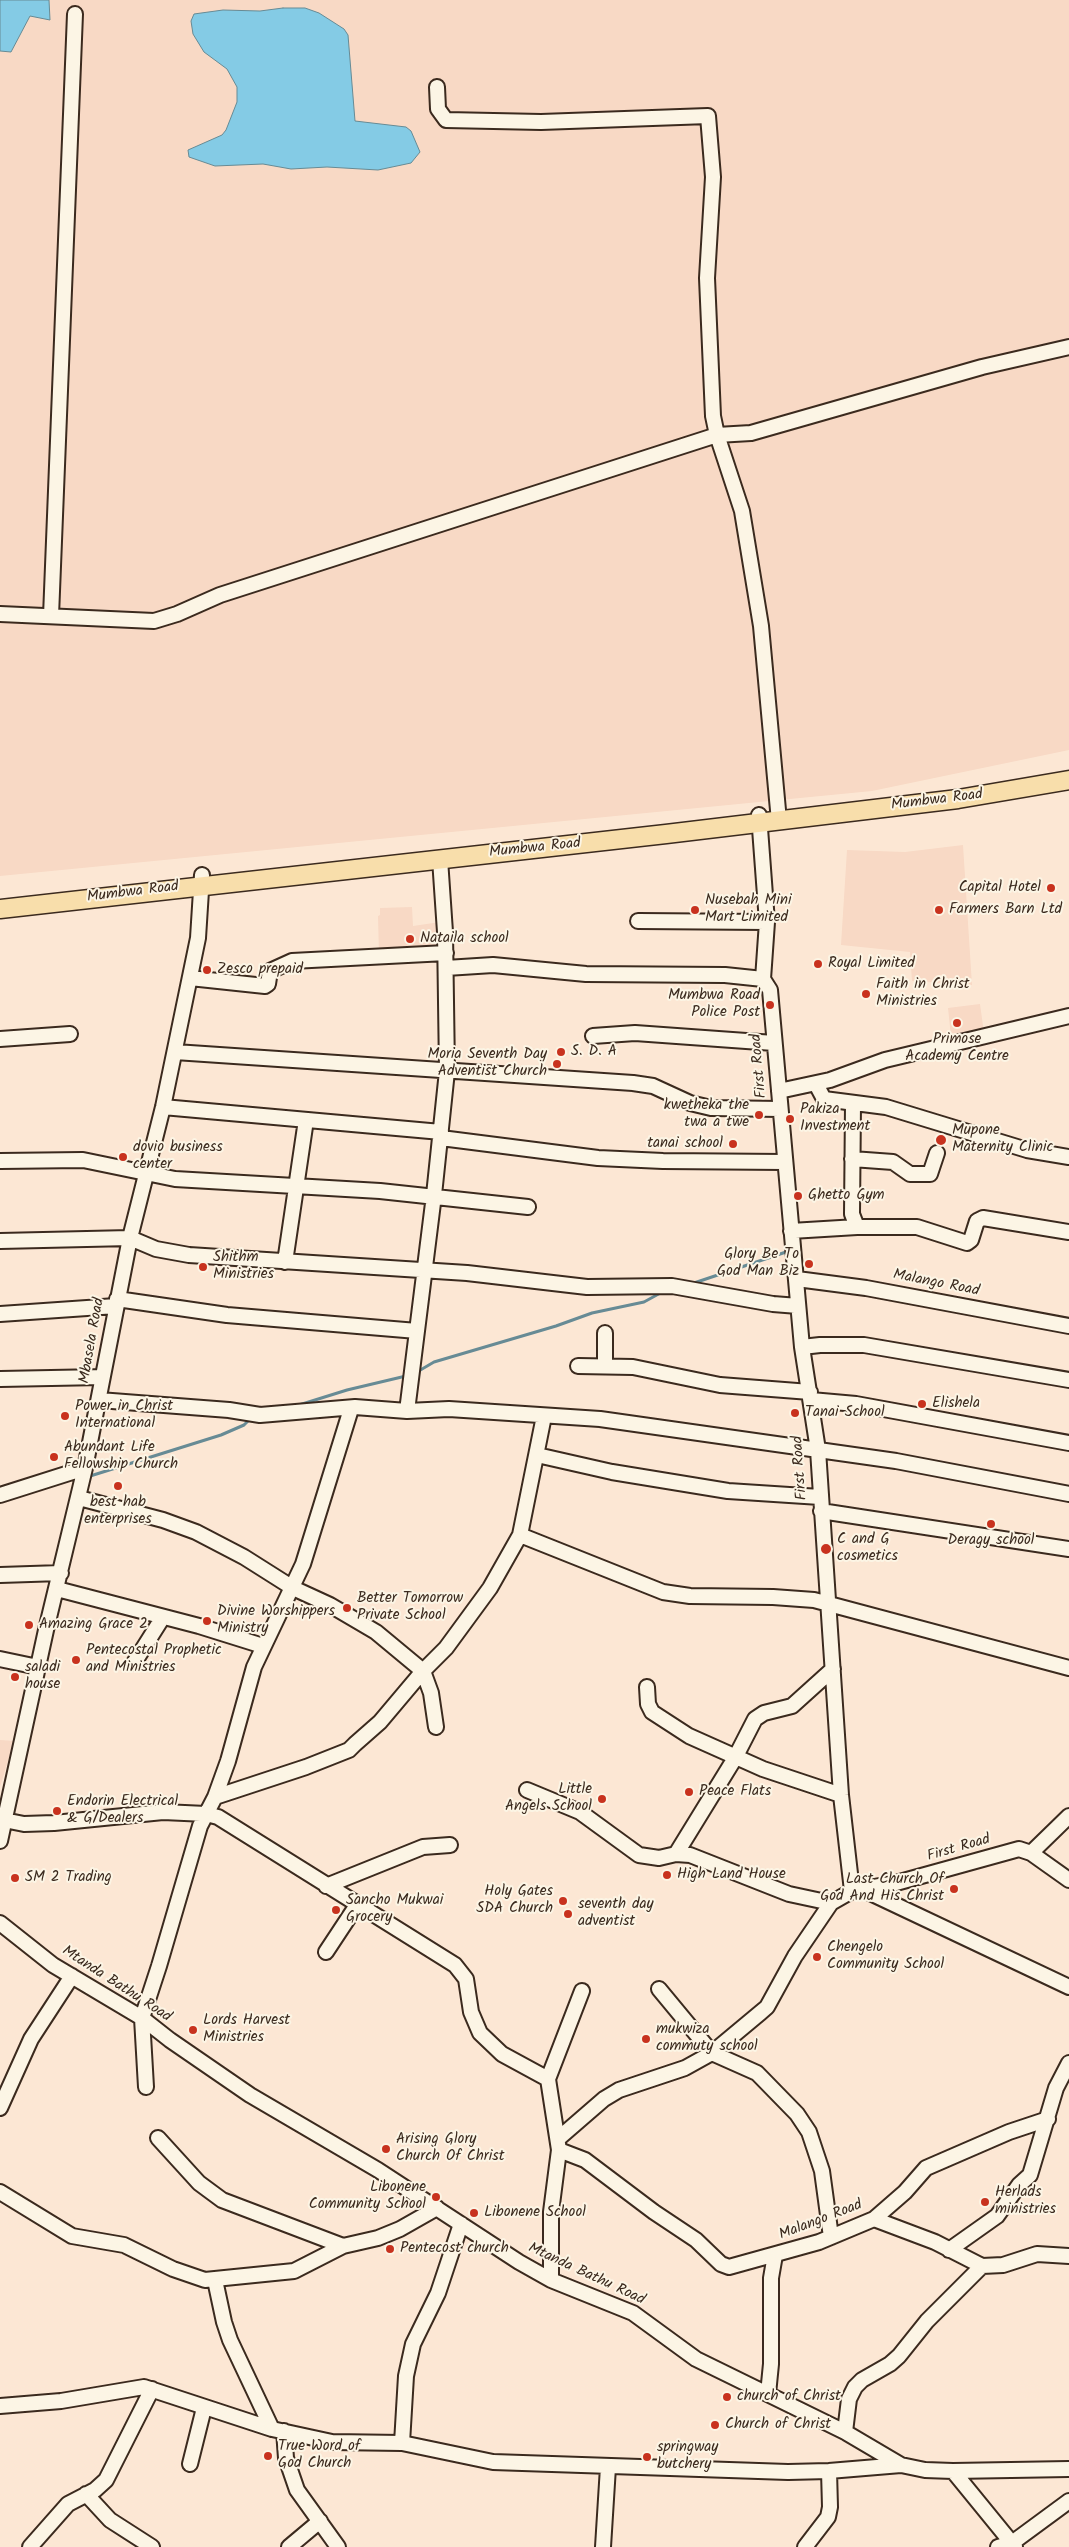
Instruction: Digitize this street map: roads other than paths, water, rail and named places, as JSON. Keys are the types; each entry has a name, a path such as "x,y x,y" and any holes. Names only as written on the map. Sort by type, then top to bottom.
{"main road":[{"name":"Mumbwa Road","path":"779,817 1069,770"},
{"name":"Mumbwa Road","path":"0,908 202,880 759,818 972,797 1069,780"},
{"name":"Mumbwa Road","path":"0,898 440,859 759,818"}],"street":[{"path":"51,616 75,14"},
{"path":"437,87 438,109 446,120 541,122 708,116 713,177 707,278 712,416 716,435 742,511 761,626 779,817"},
{"path":"0,614 154,621 177,614 220,595 716,435 751,433 982,367 1069,347"},
{"name":"First Road","path":"759,818 767,922 763,979 770,990 802,1347 818,1450 841,1795 858,1890 896,1884 1018,1849 1031,1853"},
{"path":"407,1411 434,1195 447,1071 446,953 440,859"},
{"name":"Mbasela Road","path":"0,1840 38,1666 79,1498 130,1238 163,1108 175,1052 198,938 202,880"},
{"path":"638,921 767,922"},
{"path":"190,978 264,986 268,984 270,971 292,961 446,953"},
{"path":"446,968 493,964 586,974 725,974 763,979"},
{"path":"779,1091 816,1084 885,1060 1069,1016"},
{"path":"0,1039 70,1034"},
{"path":"593,1036 658,1034 774,1043"},
{"path":"175,1052 633,1082 654,1086 690,1103 711,1108 780,1109"},
{"path":"816,1084 824,1099 886,1107 1027,1150 1069,1157"},
{"path":"853,1104 852,1214 857,1227"},
{"path":"163,1108 306,1120 441,1135 548,1152 639,1161 784,1162"},
{"path":"285,1262 306,1120"},
{"path":"852,1159 893,1162 910,1174 930,1174 937,1154"},
{"path":"0,1161 83,1160 100,1162 174,1179 297,1184 434,1195 528,1207"},
{"path":"791,1232 857,1227 917,1227 963,1244 971,1240 979,1218 1069,1232"},
{"path":"0,1241 130,1238 169,1252 285,1262 487,1275 587,1287 672,1286 774,1304 798,1306"},
{"name":"Malango Road","path":"796,1279 866,1288 1069,1326"},
{"path":"0,1314 116,1302 227,1315 417,1331"},
{"path":"605,1333 605,1366"},
{"path":"802,1347 814,1345 864,1346 1069,1380"},
{"path":"578,1366 642,1368 720,1385 811,1396 1069,1442"},
{"path":"0,1379 102,1377"},
{"path":"99,1400 230,1410 260,1415 361,1407 407,1411 431,1408 600,1419 896,1461 1069,1494"},
{"path":"146,2087 142,2018 200,1826 216,1797 254,1667 293,1588 313,1536 351,1409"},
{"path":"216,1797 306,1767 349,1750 380,1722 423,1671 446,1648 490,1588 520,1535 544,1416"},
{"path":"536,1455 612,1472 821,1504 1069,1549"},
{"path":"0,1495 85,1468"},
{"path":"79,1498 155,1518 196,1532 244,1557 293,1588 330,1604 376,1632 423,1671 431,1693 436,1727"},
{"path":"520,1535 664,1592 690,1596 773,1597 828,1603 1069,1668"},
{"path":"0,1575 61,1573"},
{"path":"58,1589 163,1616 263,1646"},
{"path":"134,1663 163,1616"},
{"path":"0,1659 38,1666"},
{"path":"676,1854 735,1758 755,1720 764,1713 792,1706 833,1669"},
{"path":"647,1687 648,1704 658,1718 689,1736 762,1769 841,1795"},
{"path":"527,1790 580,1812 639,1855 659,1858 676,1854 702,1858 789,1894 831,1903"},
{"path":"4,1820 24,1824 54,1823 164,1812 206,1814 227,1821 326,1886 455,1965 466,1979 471,2012 480,2032 502,2054 548,2079"},
{"path":"1069,1816 1031,1853 1069,1880"},
{"path":"326,1886 423,1847 450,1845"},
{"path":"559,2144 594,2107 619,2090 685,2068 712,2053 767,2007 795,1956 831,1903 858,1890 1069,1987"},
{"path":"326,1952 357,1905"},
{"name":"Mtanda Bathu Road","path":"0,1923 46,1960 142,2018 170,2040 250,2095 378,2170 519,2262 551,2280 633,2313 696,2358 845,2432 902,2465 925,2470 953,2471 1069,2469"},
{"path":"0,2108 31,2039 72,1976"},
{"path":"659,1989 712,2053 764,2078 804,2123 822,2171 831,2236"},
{"path":"551,2280 551,2212 559,2144 550,2104 548,2079 582,1991"},
{"path":"949,2250 992,2220 1030,2175 1056,2088 1069,2063"},
{"name":"Malango Road","path":"768,2394 771,2364 772,2278 775,2255 874,2219 905,2192 926,2168 1009,2132 1048,2119"},
{"path":"158,2138 199,2183 222,2200 344,2246"},
{"path":"559,2144 605,2173 654,2212 696,2240 724,2266 775,2255"},
{"path":"0,2192 72,2236 124,2245 173,2269 195,2277 216,2280 294,2271 344,2246 378,2238 400,2229 438,2208"},
{"path":"874,2219 949,2250 982,2266 1003,2265 1037,2254 1069,2256"},
{"path":"402,2443 406,2376 414,2344 438,2293 461,2224"},
{"path":"845,2432 849,2399 855,2387 862,2380 890,2364 899,2356 927,2321 982,2266"},
{"path":"216,2280 224,2322 230,2340 278,2430 297,2490 338,2547"},
{"path":"0,2406 61,2401 144,2387 204,2408 278,2430 332,2442 402,2443 493,2462 608,2467 829,2472 902,2465"},
{"path":"30,2547 60,2511 86,2494 101,2487 152,2389"},
{"path":"190,2464 204,2408"},
{"path":"603,2547 608,2467"},
{"path":"953,2471 1014,2545"},
{"path":"806,2547 828,2516 830,2507 829,2472"},
{"path":"86,2494 110,2520 152,2547"},
{"path":"998,2547 1014,2545 1069,2501"},
{"path":"289,2547 320,2521"}],"water":[{"path":"0,0 49,0 50,20 30,16 11,52 0,51"},
{"path":"305,8 319,13 344,29 348,35 355,121 406,127 411,131 420,152 411,163 378,170 327,167 291,169 263,164 215,166 189,157 188,150 222,135 226,130 237,102 237,87 227,69 204,52 193,34 191,21 194,14 223,10 260,11"}],"waterway":[{"path":"691,1284 789,1251"},
{"path":"417,1372 434,1362 556,1326 592,1313 644,1302 664,1291"},
{"path":"299,1405 347,1390 406,1376"},
{"path":"87,1477 221,1435 244,1425 252,1417"}],"place":[{"name":"Capital Hotel","path":"1051,888"},
{"name":"Nusebah Mini Mart Limited","path":"695,910"},
{"name":"Farmers Barn Ltd","path":"939,910"},
{"name":"Nataila school","path":"410,939"},
{"name":"Royal Limited","path":"818,964"},
{"name":"Zesco prepaid","path":"207,970"},
{"name":"Faith in Christ Ministries","path":"866,994"},
{"name":"Mumbwa Road Police Post","path":"770,1005"},
{"name":"Primose Academy Centre","path":"957,1023"},
{"name":"S. D. A","path":"561,1052"},
{"name":"Moria Seventh Day Adventist Church","path":"557,1064"},
{"name":"kwetheka the twa a twe","path":"759,1115"},
{"name":"Pakiza Investment","path":"790,1119"},
{"name":"Mupone Maternity Clinic","path":"941,1140"},
{"name":"tanai school","path":"733,1144"},
{"name":"dovio business center","path":"123,1157"},
{"name":"Ghetto Gym","path":"798,1196"},
{"name":"Glory Be To God Man Biz","path":"809,1264"},
{"name":"Shithm Ministries","path":"203,1267"},
{"name":"Elishela","path":"922,1404"},
{"name":"Tanai School","path":"795,1413"},
{"name":"Power in Christ International","path":"65,1416"},
{"name":"Abundant Life Fellowship Church","path":"54,1457"},
{"name":"best hab enterprises","path":"118,1486"},
{"name":"Deragy school","path":"991,1524"},
{"name":"C and G cosmetics","path":"826,1549"},
{"name":"Better Tomorrow Private School","path":"347,1608"},
{"name":"Divine Worshippers Ministry","path":"207,1621"},
{"name":"Amazing Grace 2","path":"29,1625"},
{"name":"Pentecostal Prophetic and Ministries","path":"76,1660"},
{"name":"saladi house","path":"15,1677"},
{"name":"Peace Flats","path":"689,1792"},
{"name":"Little Angels School","path":"602,1799"},
{"name":"Endorin Electrical & G/Dealers","path":"57,1811"},
{"name":"High Land House","path":"667,1875"},
{"name":"SM 2 Trading","path":"15,1878"},
{"name":"Last Church Of God And His Christ","path":"954,1889"},
{"name":"Holy Gates SDA Church","path":"563,1901"},
{"name":"Sancho Mukwai Grocery","path":"336,1910"},
{"name":"seventh day adventist","path":"568,1914"},
{"name":"Chengelo Community School","path":"817,1957"},
{"name":"Lords Harvest Ministries","path":"193,2030"},
{"name":"mukwiza commuty school","path":"646,2039"},
{"name":"Arising Glory Church Of Christ","path":"386,2149"},
{"name":"Libonene Community School","path":"436,2197"},
{"name":"Herlads ministries","path":"985,2202"},
{"name":"Libonene School","path":"474,2213"},
{"name":"Pentecost church","path":"390,2249"},
{"name":"church of Christ","path":"727,2397"},
{"name":"Church of Christ","path":"715,2425"},
{"name":"True Word of God Church","path":"268,2456"},
{"name":"springway butchery","path":"647,2457"}]}
